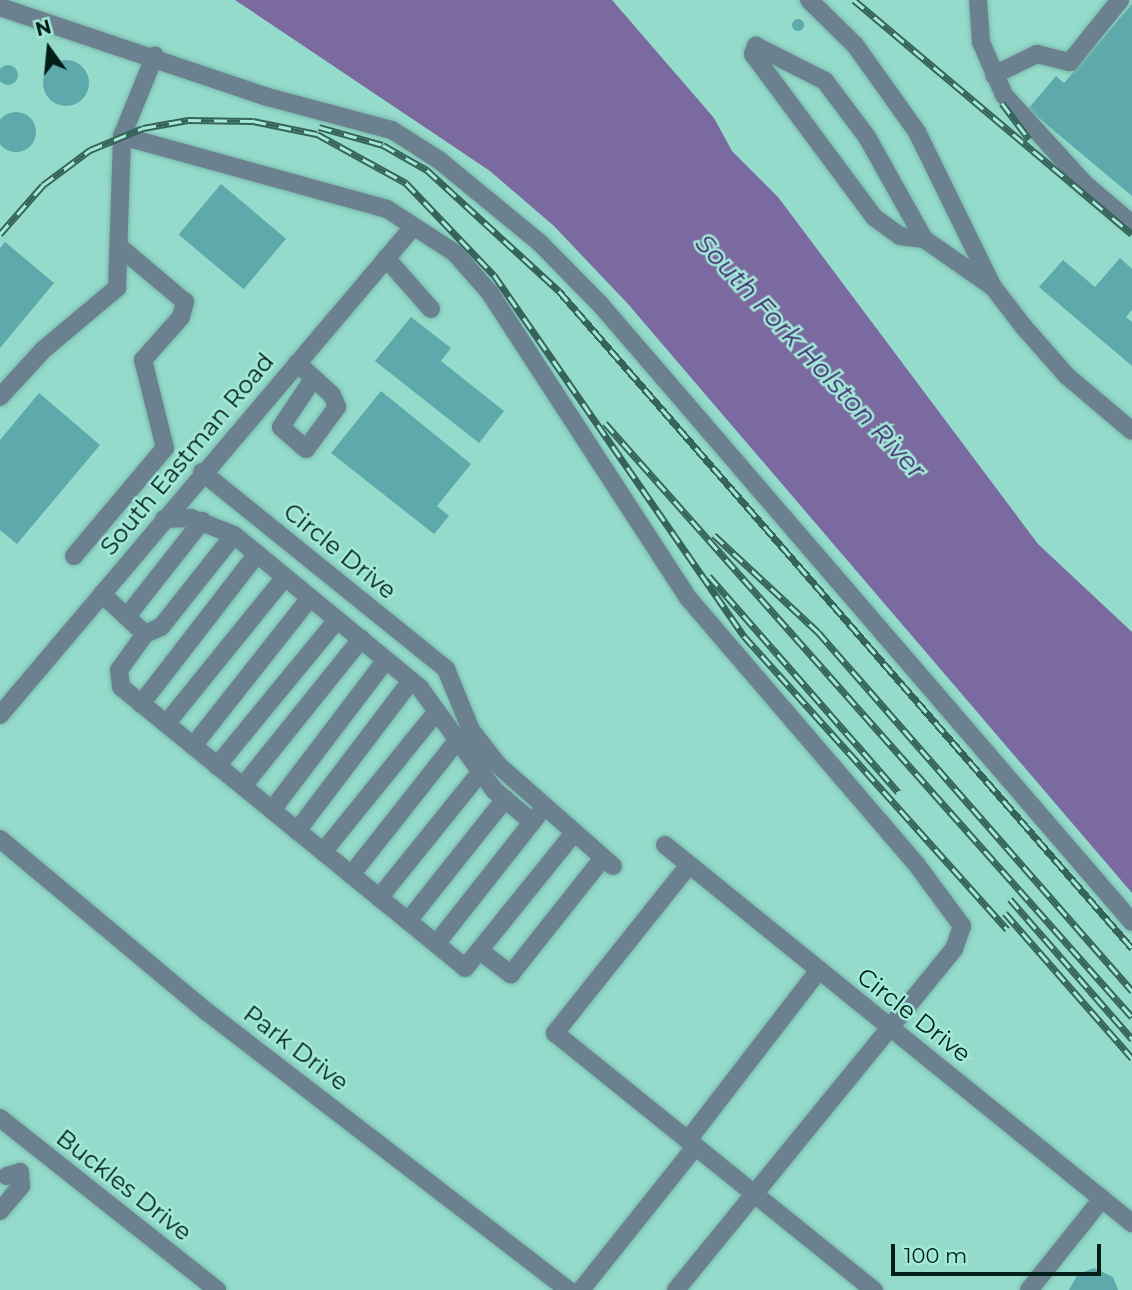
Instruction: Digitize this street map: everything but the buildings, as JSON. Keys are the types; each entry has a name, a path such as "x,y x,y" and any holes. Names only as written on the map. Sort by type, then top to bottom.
{"street":[{"path":"809,0 855,45 917,132 993,287 1043,352 1132,431"},
{"path":"978,0 976,22 994,75 1029,126 1085,184 1132,224"},
{"path":"994,75 1037,54 1070,62 1120,0"},
{"path":"0,7 155,55 264,96 392,130 540,243 678,393 1132,922"},
{"path":"924,239 900,236 874,218 753,54 756,46 825,81 867,137 924,239 993,287"},
{"path":"0,397 43,349 109,299 117,288 121,248 122,136 155,55"},
{"path":"122,136 355,199 413,227 455,253 489,293 689,599 918,864 962,926 954,949 676,1290"},
{"name":"South Eastman Road","path":"0,715 202,472 413,227"},
{"path":"74,556 164,448 143,360 181,317 185,302 121,248"},
{"path":"386,258 431,309"},
{"path":"297,363 313,379"},
{"name":"Circle Drive","path":"202,472 446,669 471,730 537,816"},
{"path":"164,519 202,521 234,534 411,681 438,711 456,742 480,773 505,799 573,834 608,862 511,974 480,951"},
{"path":"128,615 202,521"},
{"path":"234,534 161,626 145,634 117,676 141,704 466,968 573,834"},
{"path":"141,704 257,554"},
{"path":"166,724 285,577"},
{"path":"102,594 128,615 145,634"},
{"path":"193,746 310,598"},
{"path":"217,766 337,620"},
{"path":"243,786 361,639"},
{"path":"272,810 386,660"},
{"path":"297,831 411,681"},
{"path":"323,852 438,711"},
{"path":"351,875 456,742"},
{"path":"379,898 480,773"},
{"path":"408,921 505,799"},
{"path":"436,944 537,816"},
{"name":"Park Drive","path":"0,839 206,1011 568,1290"},
{"name":"Circle Drive","path":"665,845 1132,1223"},
{"path":"689,865 555,1033 874,1290"},
{"path":"581,1290 819,970"},
{"name":"Buckles Drive","path":"0,1118 195,1283 217,1290"},
{"path":"0,1211 21,1186 14,1174 39,1149"},
{"path":"1029,1290 1102,1199"}],"water":[{"name":"South Fork Holston River","path":"235,0 612,0 714,118 732,151 778,197 1038,544 1132,632 1132,893 628,304 554,226 490,171"}],"railway":[{"path":"854,0 1132,234"},
{"path":"1002,103 1029,139"},
{"path":"0,234 43,185 90,150 143,128 188,120 253,121 317,134 406,183 494,275 744,636 1007,929"},
{"path":"319,127 383,145 427,170 559,291 1132,948"},
{"path":"605,423 1132,1017"},
{"path":"714,535 818,632 1132,991"},
{"path":"709,576 898,792"},
{"path":"1010,899 1132,1039"},
{"path":"1005,913 1132,1058"}]}
